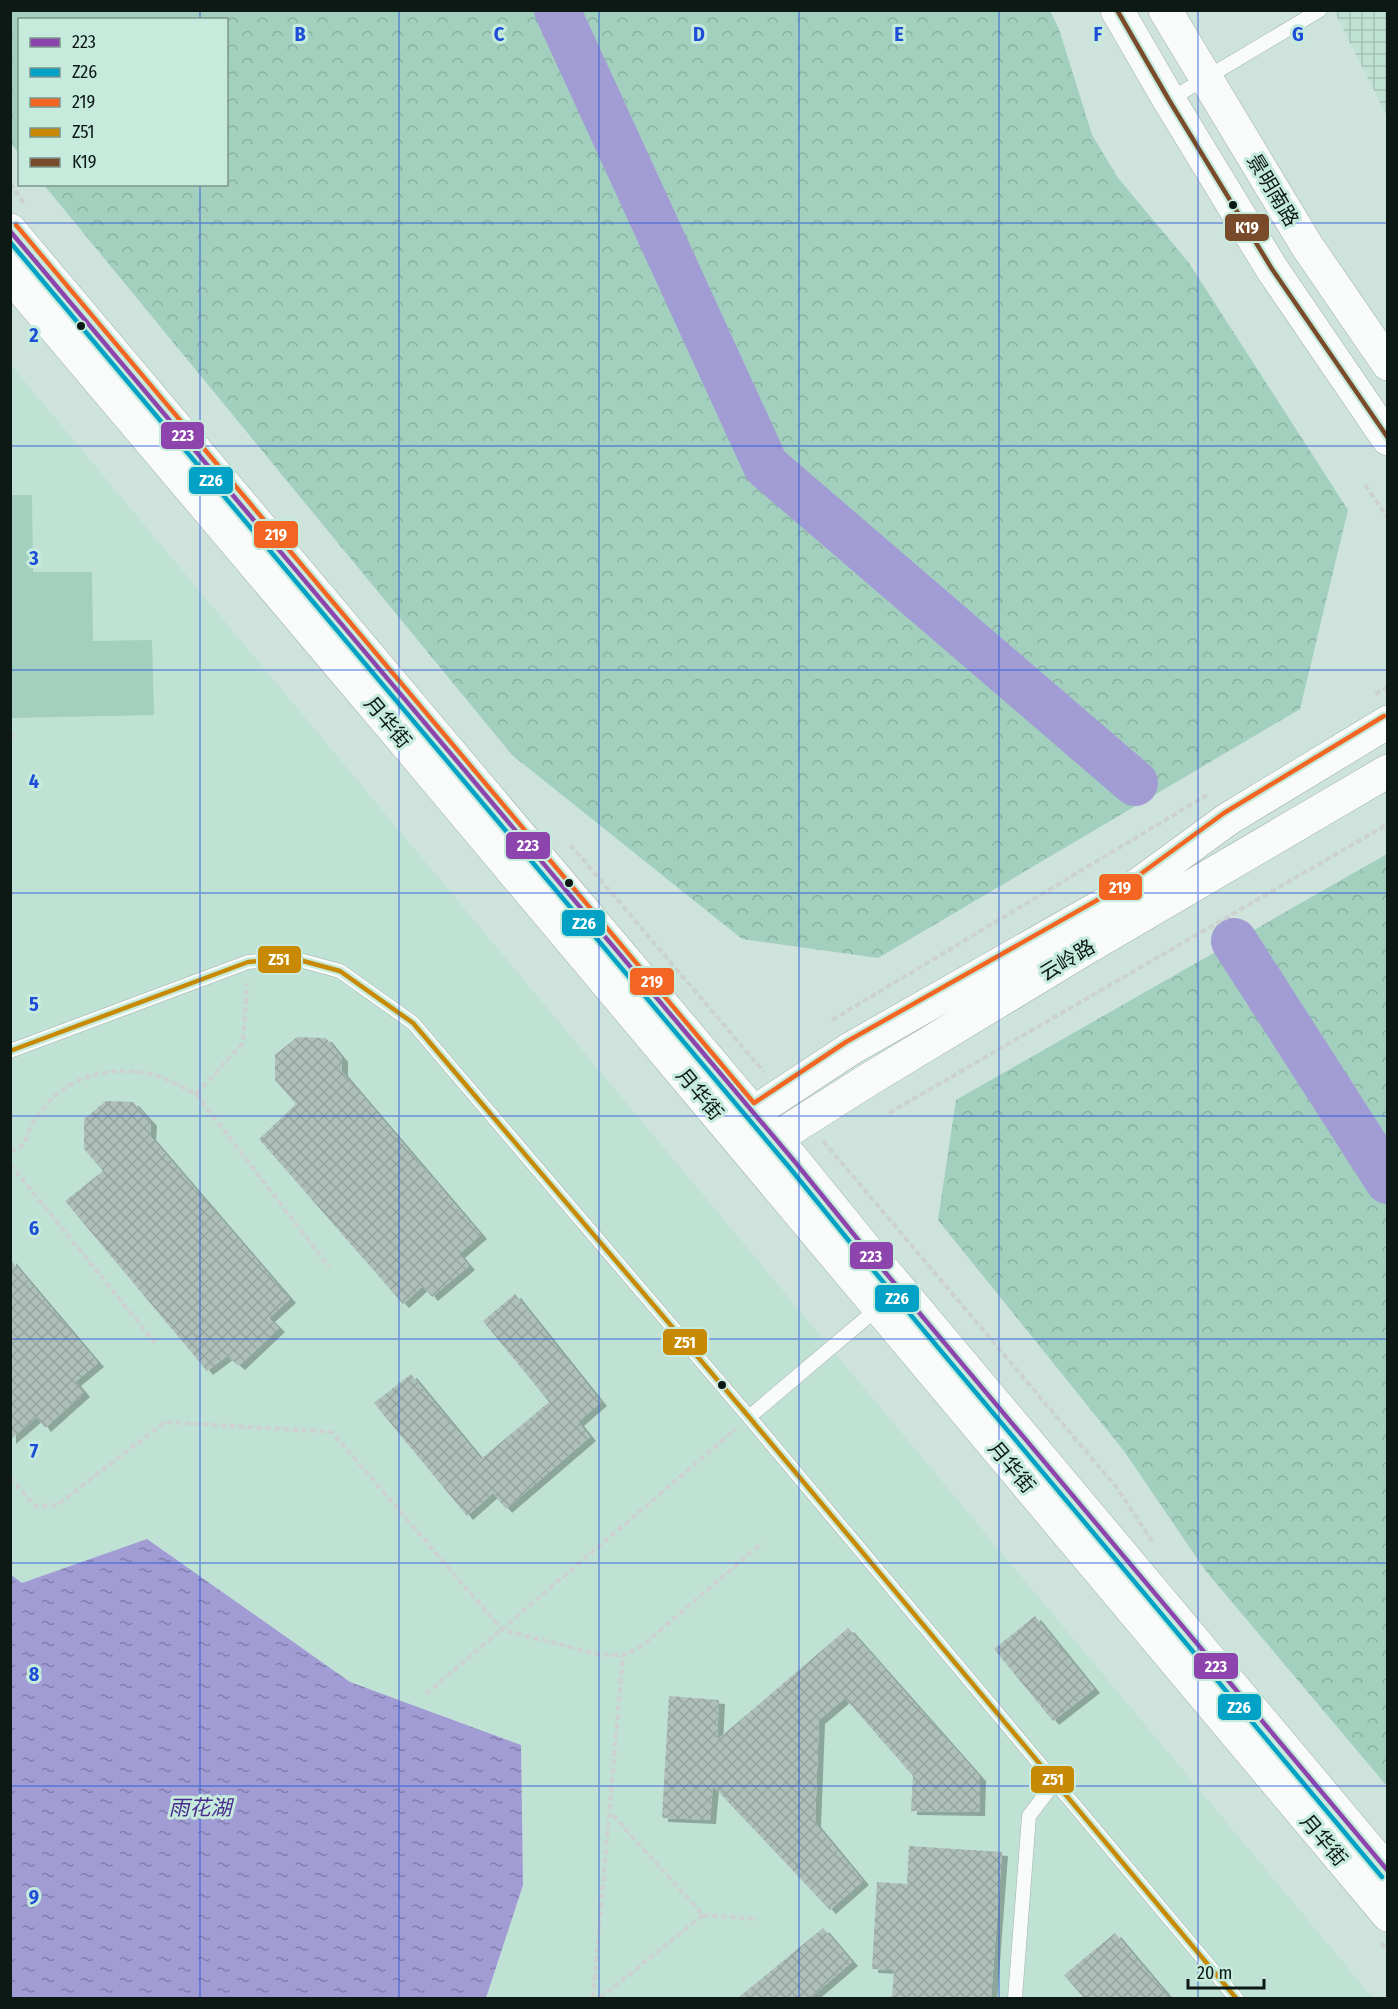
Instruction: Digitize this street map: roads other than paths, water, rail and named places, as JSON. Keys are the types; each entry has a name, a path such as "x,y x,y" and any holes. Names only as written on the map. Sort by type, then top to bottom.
{"street":[{"path":"1117,10 1272,269 1388,439"},
{"name":"景明南路","path":"1166,10 1205,79 1307,246 1388,364"},
{"name":"月华街","path":"10,230 764,1149 1388,1872"},
{"name":"月华街","path":"10,275 742,1122"},
{"name":"云岭路","path":"742,1122 850,1049 1135,887 1377,711"},
{"name":"云岭路","path":"764,1149 868,1080 1083,950 1388,771"},
{"name":"月华街","path":"764,1149 878,1308 1388,1916"}],"lane":[{"path":"1169,100 1320,10"},
{"path":"10,1051 248,962 292,958 340,971 413,1023 749,1417 1236,1998"},
{"path":"749,1417 878,1308"},
{"path":"1015,1998 1029,1815 1054,1783"}],"water":[{"name":"雨花湖","path":"147,1539 350,1682 521,1745 523,1885 486,1998 11,1998 11,1575 22,1583"}],"waterway":[{"path":"557,10 766,466 1135,783"},
{"path":"1234,941 1388,1181"}]}
